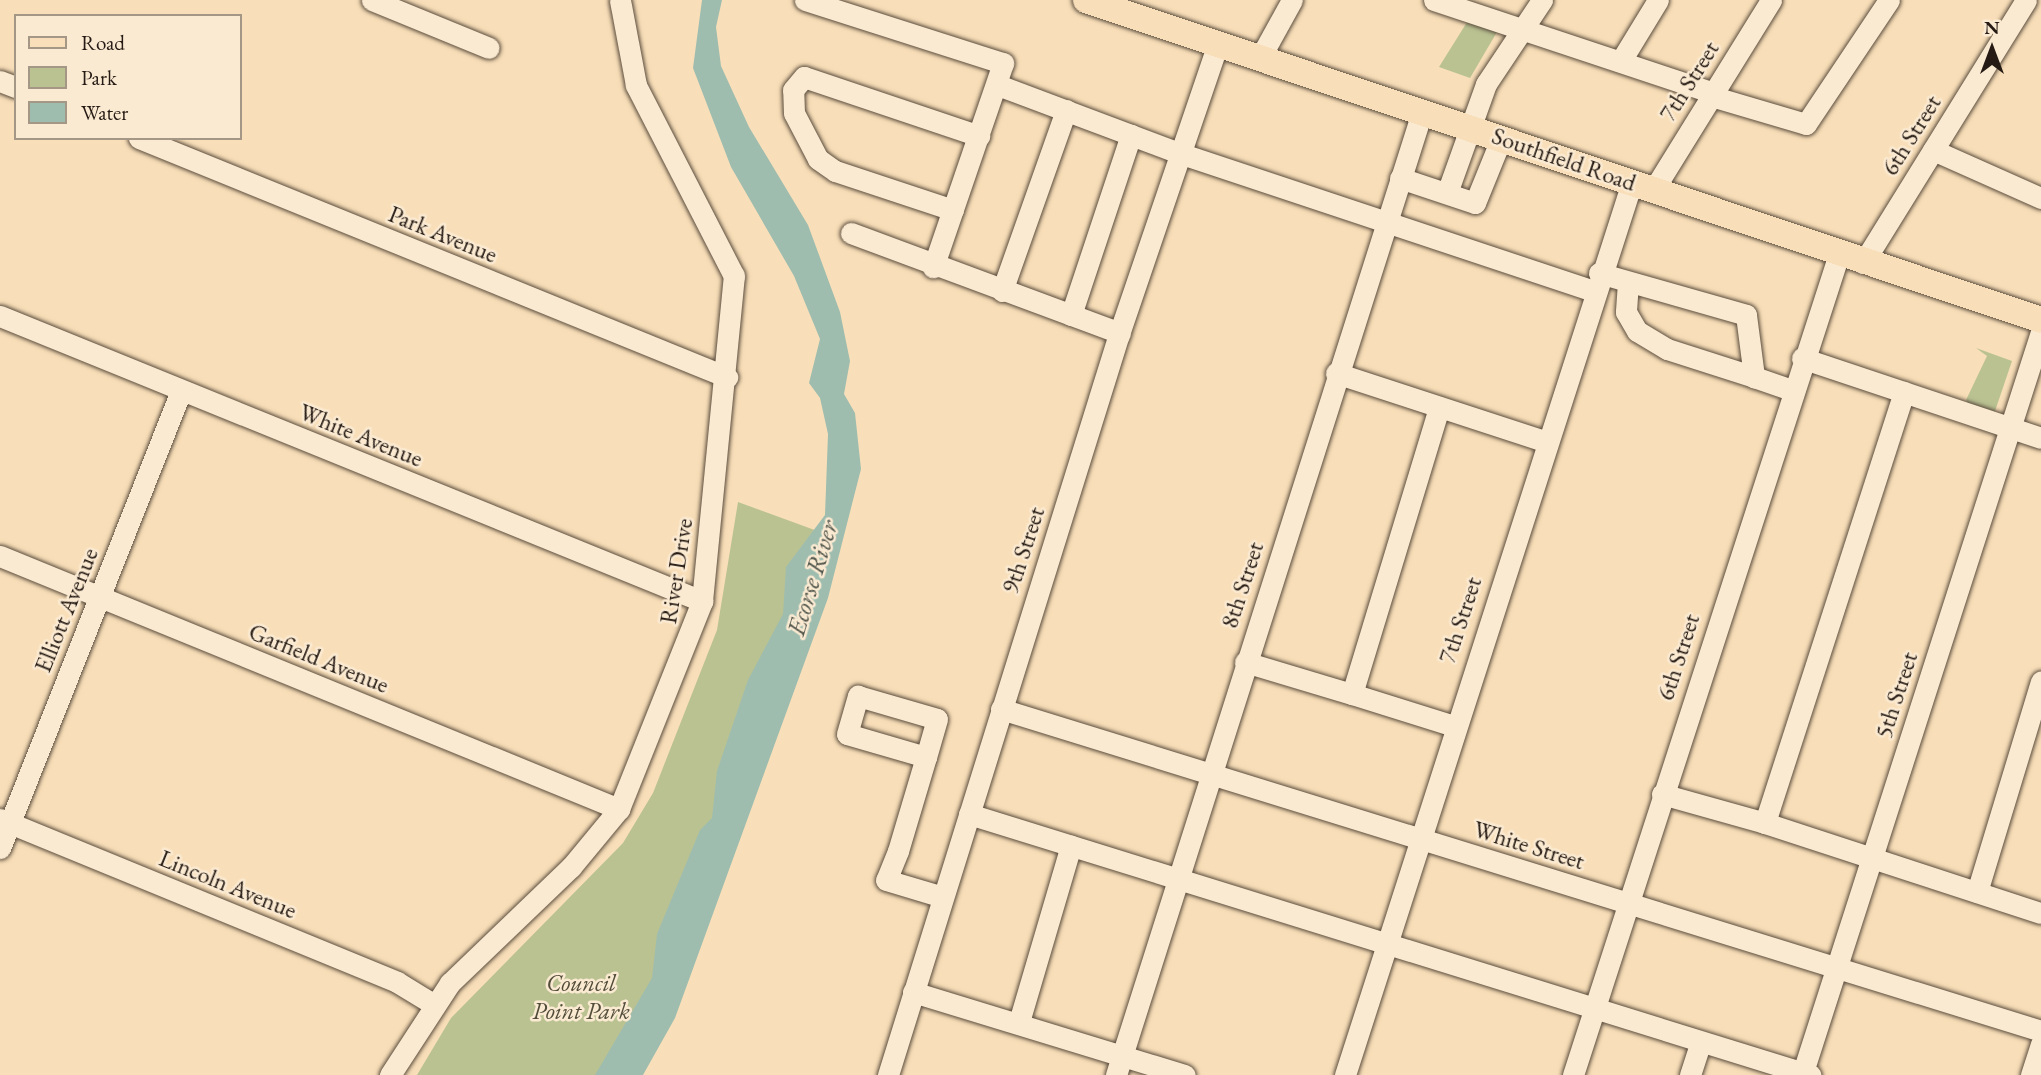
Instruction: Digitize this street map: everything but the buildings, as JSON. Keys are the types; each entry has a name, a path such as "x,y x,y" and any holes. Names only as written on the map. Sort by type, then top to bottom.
{"main road":[{"name":"Southfield Road","path":"1086,0 1643,186 1850,260 2041,320"}],"street":[{"path":"372,0 489,48"},
{"name":"River Drive","path":"390,1075 433,1004 571,867 619,809 702,601 727,377 734,276 636,85 620,0"},
{"path":"805,0 1003,63 998,85 933,267"},
{"path":"1260,58 1292,0"},
{"path":"1434,0 1622,59 1712,94 1806,124 1889,0"},
{"path":"1447,193 1468,127 1486,84 1542,0"},
{"path":"1622,59 1658,0"},
{"name":"7th Street","path":"1345,1075 1544,441 1597,282 1643,186 1712,94 1770,0"},
{"name":"6th Street","path":"1573,1075 1802,358 1850,260 1933,150 2026,0"},
{"name":"9th Street","path":"888,1075 1120,333 1218,44"},
{"path":"953,210 835,171 818,159 794,113 793,90 804,77 979,136"},
{"path":"998,85 1179,153 1386,221 1597,282 1628,282 1745,315 1754,377"},
{"path":"1002,291 1066,110"},
{"name":"8th Street","path":"1119,1065 1336,373 1422,112"},
{"path":"1071,315 1131,135"},
{"path":"1400,178 1475,202 1501,139"},
{"name":"Park Avenue","path":"144,140 727,377"},
{"path":"1933,150 2041,197"},
{"path":"851,233 933,267 1120,333"},
{"path":"1628,282 1626,312 1637,331 1667,349 1791,390"},
{"name":"White Avenue","path":"0,316 702,601"},
{"name":"5th Street","path":"1805,1074 1836,968 2041,332"},
{"path":"1802,358 2041,438"},
{"path":"1336,373 1544,441"},
{"name":"Elliott Avenue","path":"0,848 5,821 99,597 181,391"},
{"path":"1765,823 1904,392"},
{"path":"1352,694 1439,407"},
{"name":"Garfield Avenue","path":"0,556 619,809"},
{"path":"1245,662 1454,726"},
{"path":"1977,892 2041,682"},
{"name":"White Street","path":"1001,709 2041,1031"},
{"path":"926,757 886,880 943,897"},
{"path":"1662,793 1765,823 2041,913"},
{"path":"969,814 1805,1074"},
{"name":"Lincoln Avenue","path":"5,821 397,982 433,1004"},
{"path":"1019,1022 1071,845"},
{"path":"914,992 1019,1022 1119,1065 1185,1075"},
{"path":"1690,1075 1701,1042"},
{"path":"2031,1075 2041,1044"}],"green space":[{"path":"1469,19 1497,32 1470,78 1439,67"},
{"path":"1976,348 2012,361 1993,417 1970,409 1966,400 1987,356"},
{"name":"Council Point Park","path":"738,502 831,536 631,1075 417,1075 451,1018 623,843 653,793 717,630"}],"water":[{"name":"Ecorse River","path":"702,0 722,0 716,27 721,66 749,127 808,225 840,312 850,361 844,394 855,413 861,469 828,598 675,1018 643,1075 595,1075 652,978 657,934 700,830 712,818 717,771 748,680 783,614 786,567 825,515 828,434 820,398 809,383 820,339 794,276 731,167 693,68"}]}
